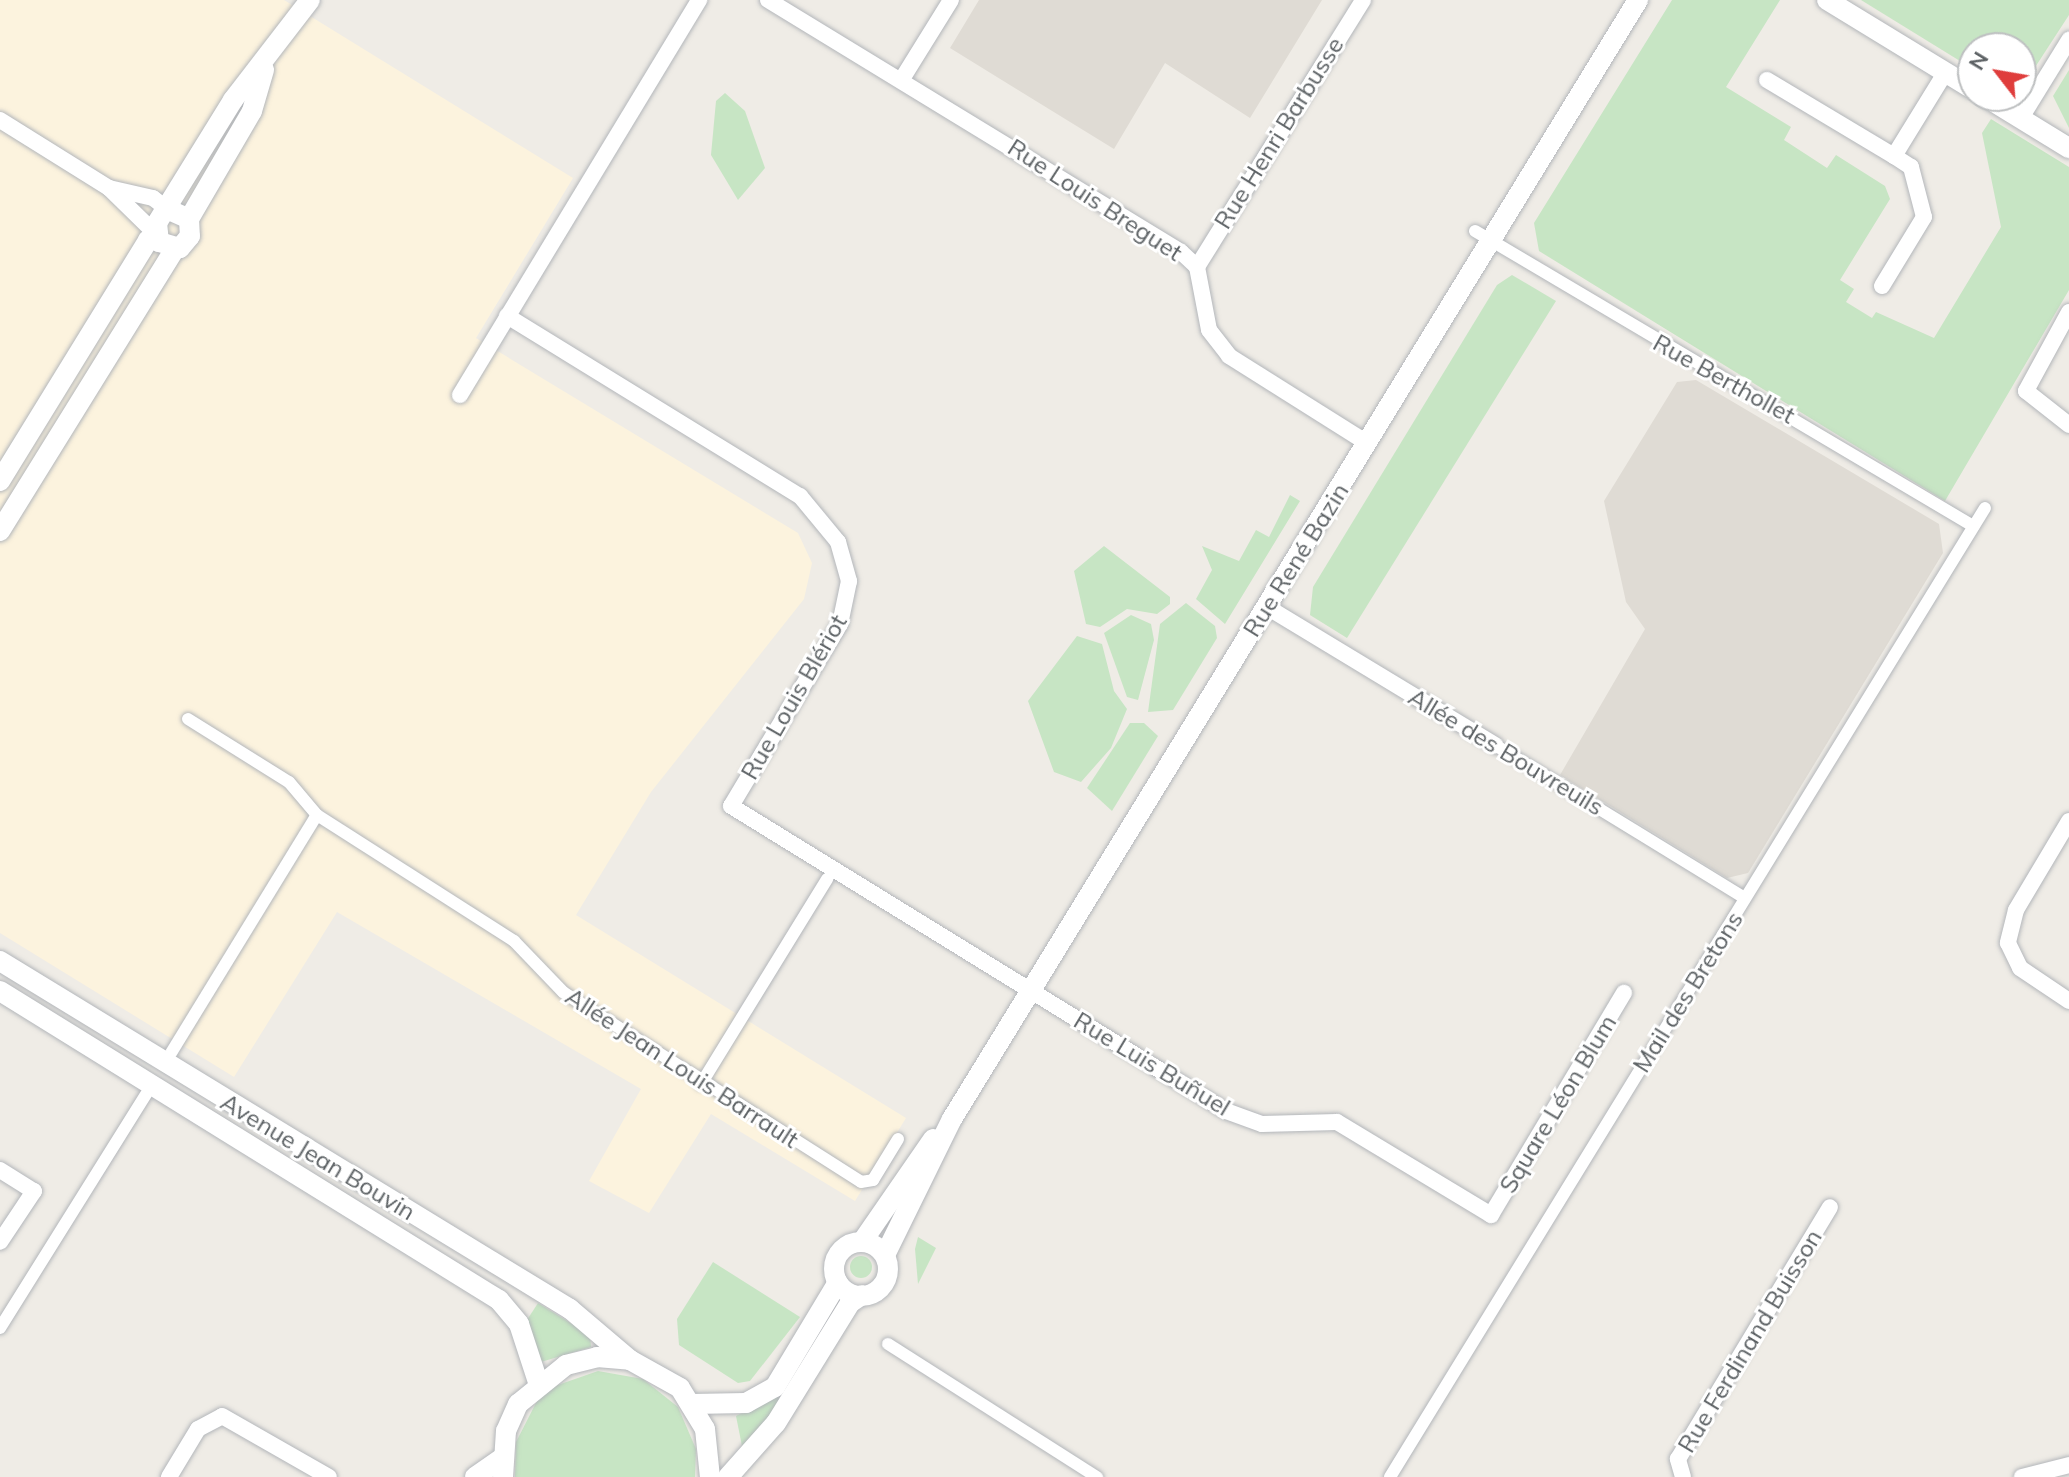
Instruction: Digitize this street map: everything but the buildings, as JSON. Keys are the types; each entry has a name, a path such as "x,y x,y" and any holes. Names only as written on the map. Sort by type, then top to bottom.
{"street":[{"path":"0,531 162,240 167,209 233,100 265,65 310,0"},
{"path":"460,395 699,0"},
{"name":"Rue Louis Breguet","path":"768,0 902,79 1197,267 1209,330 1229,356 1367,443"},
{"path":"902,79 951,0"},
{"name":"Rue Henri Barbusse","path":"1197,267 1363,0"},
{"name":"Rue René Bazin","path":"862,1242 952,1119 1367,443 1483,236 1638,0"},
{"path":"1827,0 1957,80"},
{"path":"2021,118 2067,48"},
{"path":"0,481 148,240 187,241 189,219 252,111 265,65"},
{"path":"1894,156 1945,73"},
{"path":"1767,80 1911,167 1924,217 1882,286"},
{"path":"2011,112 2069,148"},
{"path":"0,120 109,188 162,240"},
{"path":"109,188 153,198 167,209 189,219"},
{"name":"Rue Berthollet","path":"1483,236 1973,526"},
{"path":"2069,312 2026,391 2069,425"},
{"name":"Rue Louis Blériot","path":"507,316 800,496 821,517 847,568 846,610 731,806 1030,991"},
{"name":"Mail des Bretons","path":"1390,1477 1985,508"},
{"name":"Allée des Bouvreuils","path":"1267,607 1745,898"},
{"name":"Allée Jean Louis Barrault","path":"188,719 289,782 317,815 514,941 563,992 701,1084 861,1182 873,1180 898,1139"},
{"path":"171,1053 317,815"},
{"path":"2069,821 2016,910 2008,943 2020,968 2069,1001"},
{"path":"701,1084 827,879"},
{"name":"Avenue Jean Bouvin","path":"0,961 570,1309 630,1360 657,1370 692,1404"},
{"name":"Avenue Jean Bouvin","path":"0,991 499,1300 519,1324 538,1382"},
{"name":"Rue Luis Buñuel","path":"1030,991 1226,1111 1262,1124 1337,1122 1491,1215"},
{"name":"Square Léon Blum","path":"1491,1215 1624,993"},
{"path":"0,1328 146,1094"},
{"name":"Rue René Bazin","path":"885,1255 952,1119"},
{"path":"0,1170 34,1191 0,1242"},
{"name":"Rue Ferdinand Buisson","path":"1683,1477 1678,1459 1830,1207"},
{"path":"710,1477 705,1429 692,1404 746,1403 775,1387 838,1282 837,1258 862,1242 885,1255 885,1282 850,1303 776,1423 728,1477"},
{"path":"838,1282 862,1295"},
{"path":"888,1344 1097,1477"},
{"path":"475,1477 502,1468 518,1404 538,1382 566,1365 630,1360"},
{"path":"169,1477 198,1429 222,1416 329,1477"},
{"path":"2022,1477 2069,1465"}],"shaded area":[{"path":"0,0 284,0 573,178 476,338 798,533 812,563 804,599 651,792 576,915 906,1118 855,1201 711,1114 649,1213 589,1181 641,1089 337,912 234,1077 0,933"},
{"path":"979,0 1322,0 1250,118 1165,63 1114,149 950,48"},
{"path":"1696,380 1939,524 1943,553 1748,873 1727,878 1560,775 1645,629 1626,602 1604,501 1677,382"}],"green space":[{"path":"1672,0 1780,0 1726,87 1791,127 1784,140 1827,168 1836,155 1885,186 1890,199 1840,280 1854,289 1846,302 1872,318 1876,312 1934,338 2001,227 1982,133 1991,119 2069,167 2069,290 1945,501 1539,251 1534,223"},
{"path":"1861,0 2069,0 2069,15 2037,64 2037,32 1957,32 1957,59"},
{"path":"2069,70 2069,128 2053,96"},
{"path":"725,93 745,111 765,168 738,200 711,155 716,101"},
{"path":"1512,275 1556,301 1347,638 1310,615 1313,587 1497,285"},
{"path":"1290,495 1300,501 1225,624 1196,599 1212,570 1202,546 1239,561 1256,530 1269,537"},
{"path":"1104,546 1170,597 1170,604 1157,614 1127,609 1100,627 1086,624 1074,571"},
{"path":"1186,603 1215,626 1217,638 1173,710 1148,712 1160,624"},
{"path":"1131,615 1151,624 1154,640 1138,700 1127,697 1104,633"},
{"path":"1077,636 1102,644 1114,691 1127,709 1111,748 1081,782 1054,772 1028,701"},
{"path":"1130,723 1144,723 1158,736 1112,811 1087,788"},
{"path":"918,1237 936,1248 918,1284 915,1249"},
{"path":"857,1256 865,1256 872,1267 865,1278 857,1278 850,1271 850,1263"},
{"path":"713,1262 800,1317 750,1381 738,1383 679,1345 677,1319"},
{"path":"538,1303 590,1335 591,1347 541,1362 527,1320"},
{"path":"598,1371 643,1379 678,1407 696,1449 695,1477 515,1477 516,1442 537,1401 555,1386"},
{"path":"777,1394 782,1402 742,1446 736,1416"}]}
